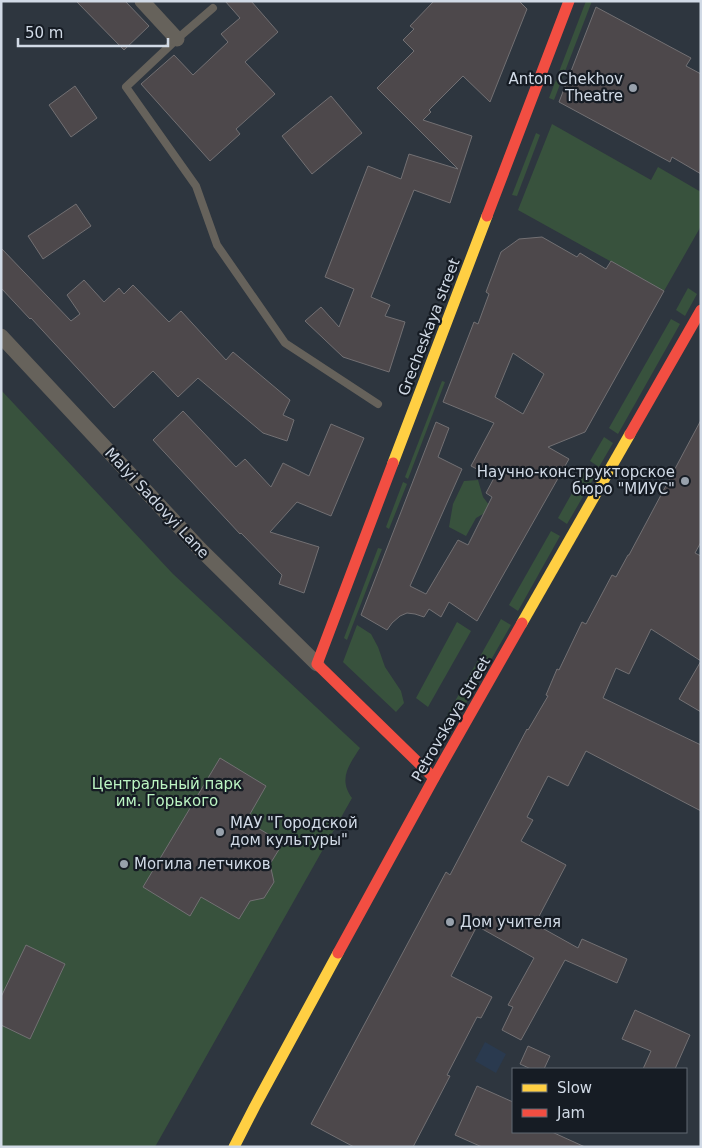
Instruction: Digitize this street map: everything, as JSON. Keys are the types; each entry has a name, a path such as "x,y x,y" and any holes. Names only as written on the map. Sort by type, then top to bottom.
{"main road":[{"name":"Grecheskaya street","path":"317,664 569,1"},
{"name":"Petrovskaya Street","path":"234,1147 434,778 701,310"},
{"path":"317,664 434,778"}],"street":[{"path":"142,1 178,39"},
{"name":"Malyi Sadovyi Lane","path":"1,336 200,550 317,664"}],"lane":[{"path":"213,8 126,88 196,186 217,245 285,343 378,404"}],"shaded area":[{"path":"485,1042 506,1054 496,1073 475,1061"}],"green space":[{"path":"586,1 592,1 554,100 549,98"},
{"path":"552,124 651,180 658,167 701,192 701,226 664,291 518,210"},
{"path":"536,133 540,135 517,196 512,195"},
{"path":"688,288 697,294 685,316 676,310"},
{"path":"671,319 680,324 618,434 609,428"},
{"path":"442,381 445,382 408,479 405,477"},
{"name":"Центральный парк им. Горького","path":"1,390 173,574 360,748 349,766 345,778 352,798 155,1147 1,1147"},
{"path":"604,437 613,443 599,467 590,461"},
{"path":"585,470 595,476 567,524 558,518"},
{"path":"478,480 483,497 492,509 476,518 466,536 449,527 453,504 464,481"},
{"path":"403,482 407,484 389,529 386,527"},
{"path":"551,531 560,536 518,611 509,605"},
{"path":"378,548 382,549 347,640 344,638"},
{"path":"501,619 511,625 449,733 440,728"},
{"path":"457,622 471,631 428,707 416,698"},
{"path":"357,625 371,634 385,667 401,691 404,703 396,712 343,662"}],"building":[{"path":"76,1 125,1 149,26 124,50"},
{"path":"225,1 251,1 278,32 245,62 275,94 236,129 240,134 210,161 141,84 174,55 193,75 228,42 221,34 240,18"},
{"path":"434,1 519,1 527,9 490,102 463,76 429,110 431,112 423,120 472,136 450,203 414,190 371,297 390,305 385,316 405,322 389,372 343,357 305,321 321,307 339,327 354,289 325,277 368,166 401,179 409,154 458,169 377,88 414,51 403,40 414,29 410,26"},
{"name":"Anton Chekhov Theatre","path":"596,7 691,58 686,66 701,74 701,174 672,157 670,162 559,102"},
{"path":"75,86 97,118 71,137 49,105"},
{"path":"331,96 362,133 312,174 282,136"},
{"path":"76,204 91,226 43,259 28,236"},
{"path":"542,237 577,257 580,253 606,269 611,261 664,291 585,432 548,447 569,459 477,621 449,602 441,617 429,609 424,617 407,613 400,616 387,630 361,615 436,422 449,428 438,457 462,469 410,586 426,594 458,540 468,545 492,497 486,493 494,478 471,466 494,423 443,402 474,322 478,324 489,294 486,292 501,252 519,239","holes":["513,353 544,374 523,414 495,397"]},
{"path":"1,248 71,321 80,314 67,295 84,280 104,302 119,288 124,294 133,285 169,322 181,311 226,360 233,352 290,400 283,415 294,420 287,441 263,433 198,378 178,397 153,371 114,408 1,288"},
{"path":"183,411 236,467 245,459 271,487 283,463 309,476 331,424 364,438 331,516 297,502 270,532 319,547 304,593 279,584 282,575 240,534 153,440"},
{"path":"701,420 701,542 695,553 701,556 701,661 651,629 629,674 616,668 603,698 701,745 701,811 586,751 568,786 548,776 527,817 533,820 521,841 566,865 535,924 578,948 582,939 627,959 617,983 565,960 521,1040 502,1030 513,1007 508,1005 534,958 477,926 451,976 492,997 481,1018 477,1017 447,1075 450,1076 413,1147 354,1147 311,1124 446,872 450,875 527,729 548,696 546,695 557,669 559,670 582,622 586,624 612,575 616,577 629,555"},
{"path":"701,661 701,712 679,699"},
{"name":"МАУ \"Городской дом культуры\"","path":"220,758 266,786 246,821 283,843 270,864 274,882 264,898 250,901 239,919 201,897 190,916 143,887"},
{"path":"26,945 65,964 30,1039 1,1025 1,997"},
{"path":"635,1010 690,1035 675,1068 643,1068 651,1051 622,1039"},
{"path":"528,1046 550,1056 544,1068 529,1068 520,1064"},
{"path":"477,1086 512,1102 512,1133 554,1133 585,1147 482,1147 455,1135"}],"traffic: slow":[{"path":"393,463 487,216"},
{"path":"522,623 630,434"},
{"path":"234,1147 338,953"}],"traffic: jam":[{"path":"487,216 569,1"},
{"path":"630,434 701,310"},
{"path":"393,463 317,664 434,778"},
{"path":"338,953 522,623"}],"place":[{"name":"Anton Chekhov Theatre","path":"633,88"},
{"name":"Научно-конструкторское бюро \"МИУС\"","path":"685,481"},
{"name":"МАУ \"Городской дом культуры\"","path":"220,832"},
{"name":"Могила летчиков","path":"124,864"},
{"name":"Дом учителя","path":"450,922"}]}
